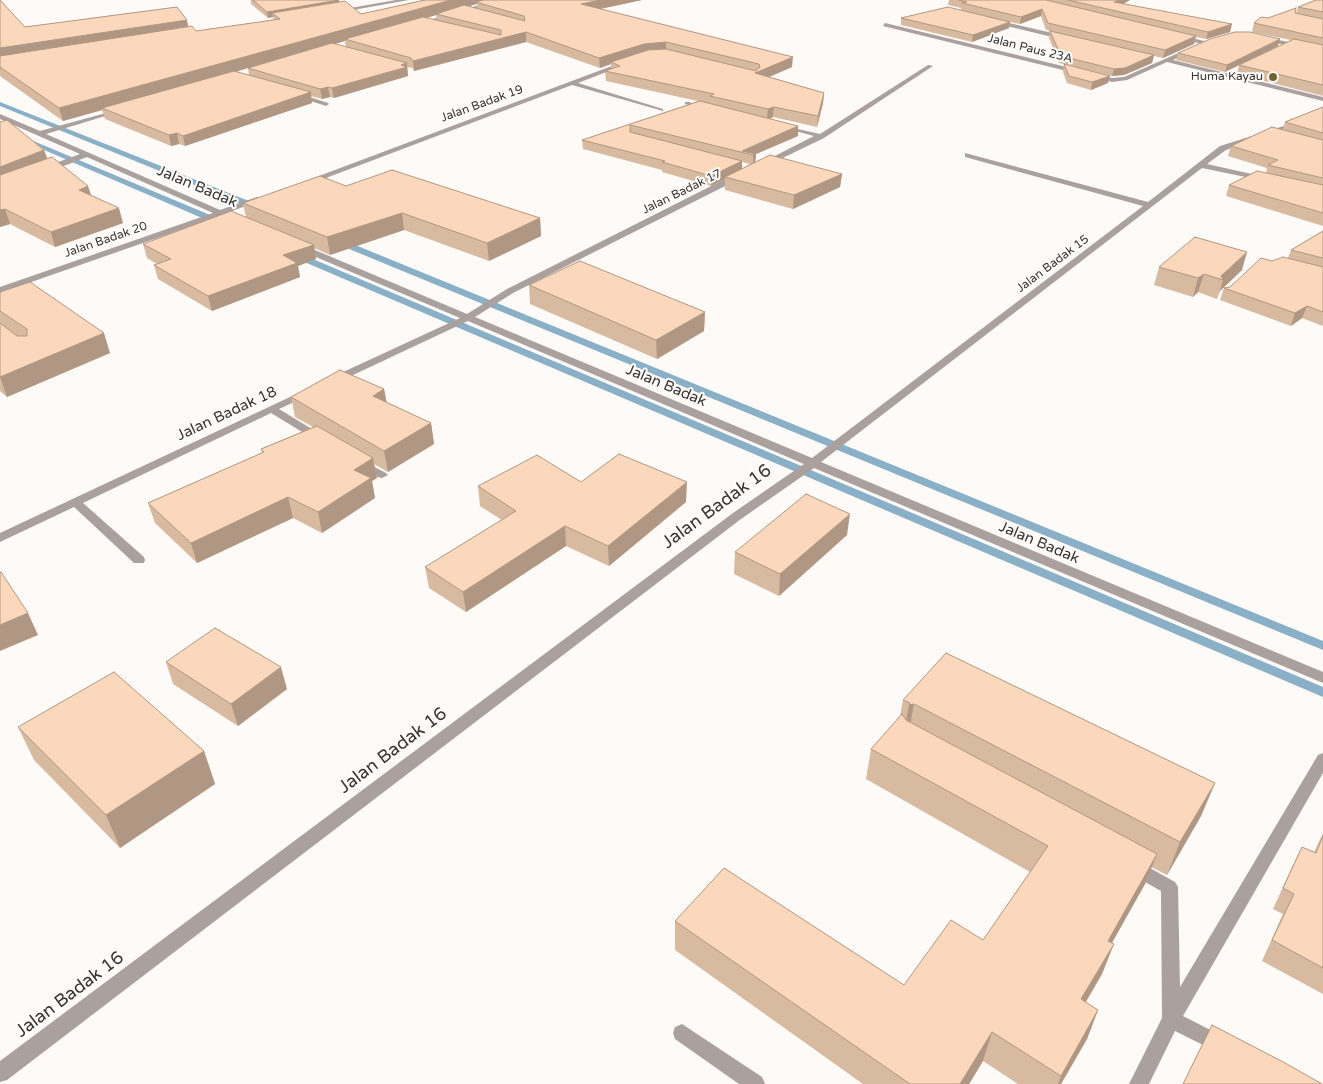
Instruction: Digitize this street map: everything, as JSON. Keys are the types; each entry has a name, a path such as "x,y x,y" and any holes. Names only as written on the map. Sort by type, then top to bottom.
{"street":[{"path":"329,12 406,0"},
{"path":"416,25 502,0"},
{"path":"464,10 481,15"},
{"path":"981,19 1074,40"},
{"path":"425,23 434,25"},
{"name":"Jalan Paus 23A","path":"885,25 1112,80 1126,79 1215,40"},
{"path":"1169,34 1206,43"},
{"path":"1257,37 1323,51"},
{"path":"1282,48 1290,44"},
{"path":"1149,57 1323,99"},
{"name":"Jalan Badak 19","path":"294,186 630,62"},
{"path":"754,169 820,136 930,66"},
{"path":"1226,75 1234,72"},
{"path":"571,83 661,110"},
{"path":"291,93 326,104"},
{"path":"687,103 715,110"},
{"path":"40,133 125,109"},
{"name":"Jalan Badak 15","path":"812,464 1222,148 1270,133 1323,110"},
{"name":"Jalan Badak","path":"0,116 248,226"},
{"path":"773,124 820,136"},
{"path":"1270,133 1287,138"},
{"path":"38,173 85,155"},
{"path":"968,155 1150,204"},
{"path":"1201,166 1267,180"},
{"name":"Jalan Badak 17","path":"467,318 510,291 745,173"},
{"path":"221,214 266,197"},
{"name":"Jalan Badak 20","path":"0,290 221,214"},
{"name":"Jalan Badak","path":"285,241 1323,678"},
{"name":"Jalan Badak 18","path":"0,538 467,318"},
{"path":"271,409 331,445"},
{"path":"348,455 382,475"},
{"name":"Jalan Badak 16","path":"0,1073 721,528 812,464"},
{"path":"75,502 138,560"},
{"path":"1138,1084 1171,1019 1323,759"},
{"path":"1117,858 1170,886 1171,1019"},
{"path":"1171,1019 1232,1051"},
{"path":"682,1033 755,1084"}],"building":[{"path":"0,0 25,27 177,7 187,20 0,48"},
{"path":"253,0 339,0 267,12"},
{"path":"425,0 451,0 59,108 0,67 0,56 192,26 196,31 280,19 272,13 345,1 361,14"},
{"path":"483,0 601,0 581,4 793,57 755,73 824,93 818,116 774,107 768,109 710,96 714,94 605,71 620,66 611,62 648,50 666,49 756,71 760,67 759,64 666,42 644,44 599,58 526,32 413,61 411,58 345,39 423,17 501,35 501,30 436,14 464,5 525,21 524,16 476,2"},
{"path":"959,0 1046,0 1196,36 1165,50 1048,23 1042,9 1021,17 962,3 967,2"},
{"path":"1068,0 1119,0 1114,2 1232,24 1208,32"},
{"path":"1316,0 1323,0 1323,12 1298,7"},
{"path":"948,7 1010,22 973,35 901,18"},
{"path":"1296,8 1295,13 1323,19 1323,38 1254,23 1261,17 1268,18"},
{"path":"1050,31 1154,55 1125,68 1114,69 1061,56"},
{"path":"1235,32 1250,32 1280,39 1227,65 1178,53 1210,39"},
{"path":"1294,39 1323,45 1323,85 1239,65"},
{"path":"332,43 407,63 401,65 407,67 332,88 320,89 248,68"},
{"path":"1064,64 1110,76 1092,82 1069,76"},
{"path":"234,71 311,92 183,136 177,133 169,135 102,108"},
{"path":"700,101 798,126 742,151 756,154 753,155 630,125 630,132 742,161 711,176 662,162 665,161 582,140"},
{"path":"1323,107 1323,133 1285,122"},
{"path":"7,120 44,150 0,167 0,122"},
{"path":"1272,127 1323,140 1323,178 1268,165 1278,160 1231,146"},
{"path":"770,155 842,174 794,195 725,177"},
{"path":"52,157 88,186 79,190 119,208 51,232 5,209 0,210 0,175"},
{"path":"392,170 540,218 487,243 402,213 327,237 243,203 320,176 346,186"},
{"path":"1257,171 1323,185 1323,213 1229,185"},
{"path":"231,211 314,245 283,255 297,263 208,296 154,265 171,259 143,244"},
{"path":"1323,231 1323,258 1291,250"},
{"path":"1195,237 1247,252 1221,276 1223,280 1204,274 1198,278 1159,267"},
{"path":"1283,257 1323,267 1323,312 1307,306 1295,313 1224,288 1230,287 1261,258 1272,261"},
{"path":"580,261 705,312 656,340 529,285"},
{"path":"30,282 104,333 0,377 0,323 17,336 27,336 27,329 0,311 0,292"},
{"path":"340,370 384,389 373,396 431,423 384,451 291,397"},
{"path":"317,426 373,458 354,470 371,478 318,512 288,497 191,543 148,503 264,452 261,449"},
{"path":"619,454 687,482 608,546 565,526 463,592 425,567 516,511 478,486 537,455 581,482"},
{"path":"806,494 850,514 780,574 735,552"},
{"path":"0,573 28,613 0,625"},
{"path":"215,628 281,667 231,704 166,662"},
{"path":"946,653 1215,783 1180,842 914,704 909,705 910,703 903,700"},
{"path":"114,672 204,751 106,815 18,727"},
{"path":"902,714 906,720 1157,854 1108,941 1114,944 1081,999 1098,1010 1061,1076 992,1032 960,1084 910,1084 675,921 724,868 904,985 951,920 983,940 1048,846 871,749"},
{"path":"1323,836 1323,968 1272,940 1294,894 1283,888 1302,847 1316,853"},
{"path":"1212,1025 1287,1064 1322,1084 1183,1084"}],"waterway":[{"path":"0,104 256,207"},
{"path":"0,129 219,222"},
{"path":"340,242 1323,646"},
{"path":"298,256 1323,692"}],"place":[{"name":"Huma Kayau","path":"1273,77"}]}
